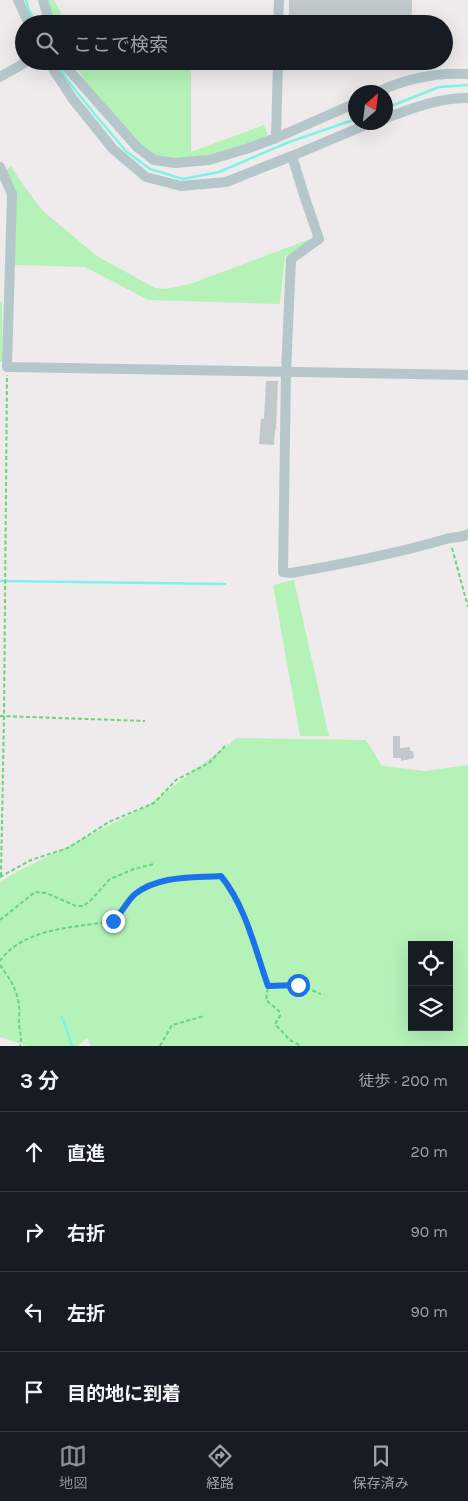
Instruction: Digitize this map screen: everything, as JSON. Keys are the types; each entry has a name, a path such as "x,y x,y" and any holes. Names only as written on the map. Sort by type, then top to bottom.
{"street":[{"path":"18,0 24,15"},
{"path":"43,0 47,15"},
{"path":"278,15 279,0"},
{"path":"0,77 15,68"},
{"path":"54,70 72,98 113,148 146,177 181,186 226,182 354,130"},
{"path":"69,70 137,147 154,160 175,163 210,160 246,149 348,106"},
{"path":"276,138 278,70"},
{"path":"393,86 410,79 452,73 468,74"},
{"path":"393,115 427,103 452,98 468,98"},
{"path":"292,156 319,240 291,259 286,372 283,572 291,573 372,559 468,534"},
{"path":"0,167 12,194 7,367 468,375"}],"path":[{"path":"7,367 4,716 0,877 32,860 68,848 110,822 154,803 176,780 209,763 227,744"},
{"path":"450,538 468,607"},
{"path":"0,716 145,721"},
{"path":"0,920 35,892 46,893 76,906 84,906 110,878 154,864"},
{"path":"0,961 10,949 28,939 56,930 113,921 135,894 155,883 170,879 221,876 231,888 246,918 268,986 266,1000 279,1012 280,1016 275,1024 290,1040 301,1046"},
{"path":"0,965 13,982 16,992 22,1040 20,1046"},
{"path":"268,986 298,985 321,994"},
{"path":"160,1046 172,1025 204,1016"}],"green space":[{"path":"46,0 54,0 62,15 51,15"},
{"path":"78,70 191,70 191,152 264,125 268,136 229,150 200,157 172,160 159,158 136,141 96,96"},
{"path":"11,166 43,211 97,256 155,288 165,289 190,284 313,238 311,242 285,256 280,303 278,304 148,300 85,267 14,265 6,171"},
{"path":"0,302 2,302 3,362 0,362"},
{"path":"294,580 329,736 300,736 273,585"},
{"path":"237,738 366,740 382,766 425,771 468,765 468,1046 91,1046 87,1038 78,1046 27,1046 0,1037 0,883 9,876 147,806"}],"building":[{"path":"289,0 412,0 412,15 289,15"},
{"path":"266,381 278,381 274,445 259,444 261,418 264,419"},
{"path":"393,736 400,736 400,748 410,747 414,758 401,761 401,758 393,758"}],"waterway":[{"path":"26,0 32,15"},
{"path":"62,70 65,77 126,151 150,169 183,179 219,172 289,142 348,122"},
{"path":"393,105 439,87 468,85"},
{"path":"0,581 225,584"},
{"path":"62,1017 72,1046"}],"route":[{"path":"113,921 135,894 155,883 170,879 221,876 231,888 246,918 268,986 298,985"}]}
